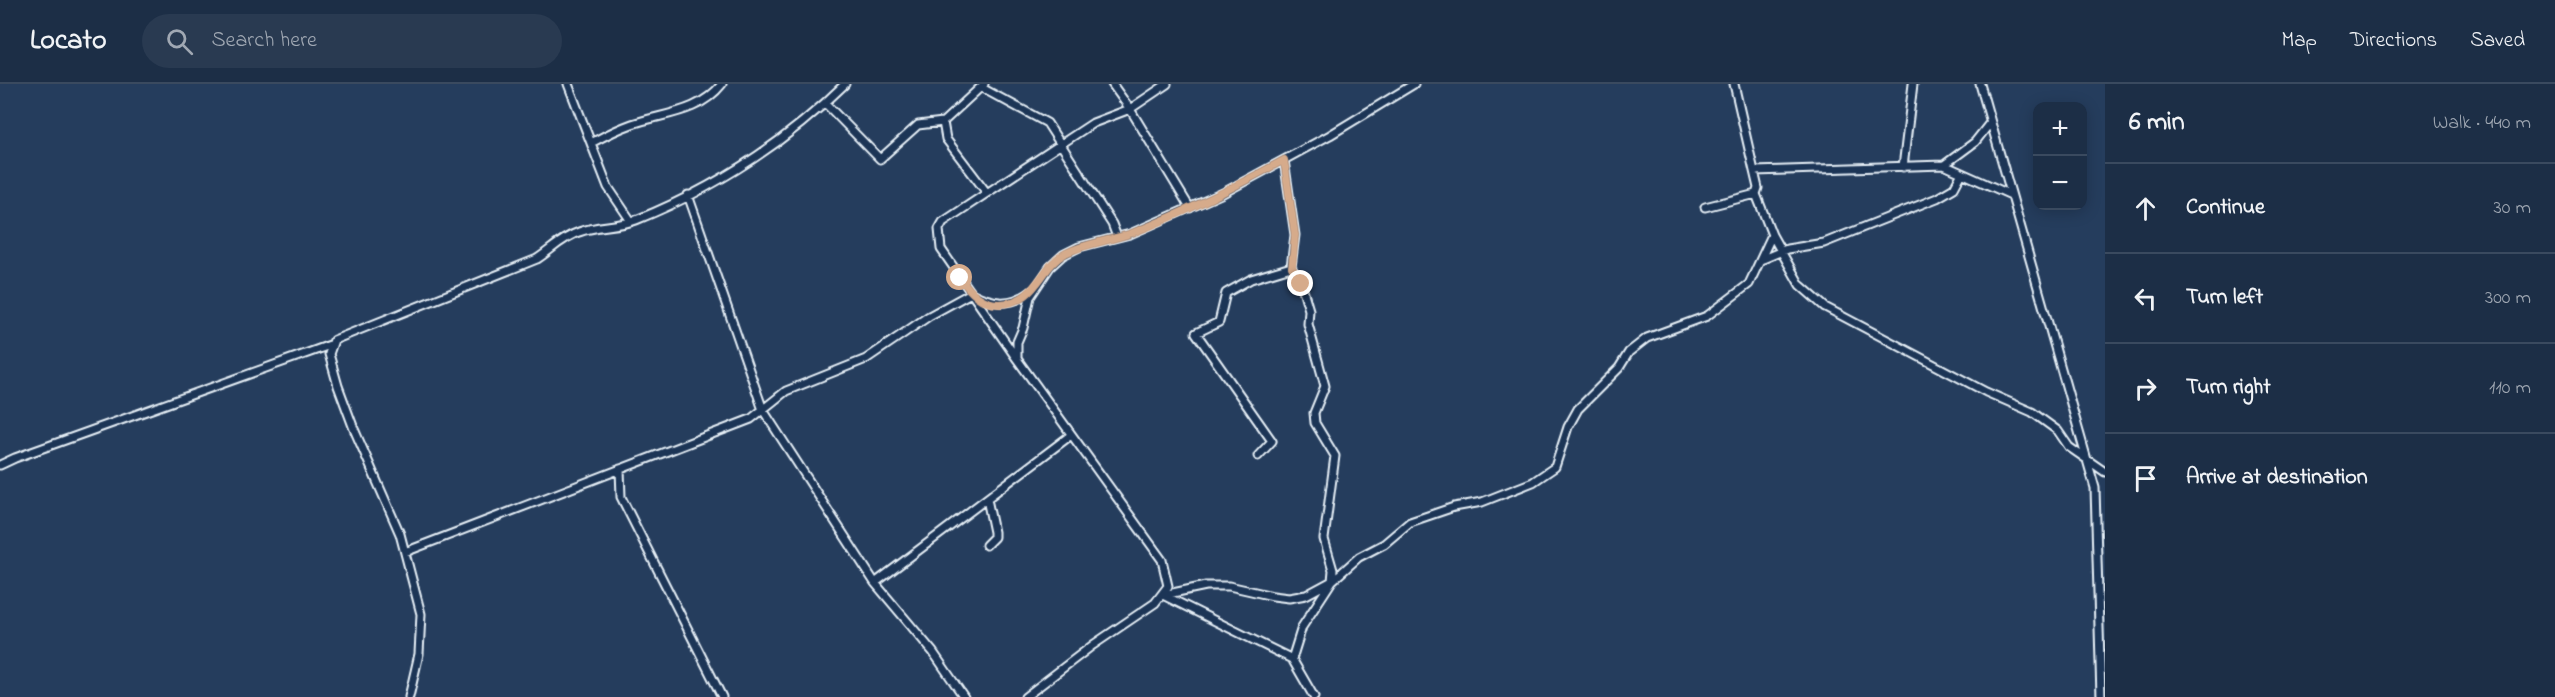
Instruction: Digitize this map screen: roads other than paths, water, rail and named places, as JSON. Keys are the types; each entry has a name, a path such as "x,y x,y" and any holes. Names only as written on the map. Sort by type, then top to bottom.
{"street":[{"path":"568,84 593,142 608,187 631,221"},
{"path":"593,142 633,124 692,108 713,96 722,84"},
{"path":"0,465 330,345 347,333 537,259 562,240 580,231 613,227 631,221 725,179 776,146 845,84"},
{"path":"1112,84 1130,109 1190,208"},
{"path":"1163,595 1168,586 1162,560 1134,516 1071,435 941,249 939,229 943,222 1093,123 1130,109 1167,84"},
{"path":"971,292 999,304 1025,297 1063,255 1079,247 1117,237 1190,208 1284,160 1367,114 1414,84"},
{"path":"1734,84 1758,188 1756,194 1772,235 1800,285 1825,307 1975,387 2032,412 2058,430 2069,447 2105,472"},
{"path":"1903,167 1913,84"},
{"path":"1980,84 2095,488 2101,697"},
{"path":"825,104 880,159 918,125 943,122 983,86 1047,123 1112,224 1117,237"},
{"path":"943,122 946,139 987,193"},
{"path":"1944,165 1975,142 1990,123"},
{"path":"1284,160 1295,235 1292,267 1304,292 1309,310 1308,324 1325,386 1314,413 1315,423 1335,456 1324,539 1333,570 1332,581 1302,627 1292,659"},
{"path":"1754,171 1944,165 2011,195"},
{"path":"1763,259 1781,252 1824,243 1937,198 1953,188 1962,173"},
{"path":"1705,207 1756,194"},
{"path":"688,195 763,410 875,583 933,652 964,697"},
{"path":"1025,697 1163,595 1186,589 1228,586 1289,598 1306,595 1332,581 1359,557 1384,544 1410,522 1454,507 1482,502 1533,482 1555,467 1568,427 1578,409 1619,368 1629,352 1647,338 1707,316 1749,284 1763,259 1772,235"},
{"path":"1258,456 1272,441 1196,333 1219,322 1226,293 1251,279 1292,267"},
{"path":"1017,359 1017,342 1034,289"},
{"path":"405,552 751,418 786,391 866,359 929,316 971,292"},
{"path":"330,345 329,354 338,386 354,429 400,534 421,614 419,654 409,697"},
{"path":"875,583 1071,435"},
{"path":"620,469 621,497 722,697"},
{"path":"985,502 994,532 994,537 986,544"},
{"path":"1167,576 1186,589"},
{"path":"1163,595 1292,659 1314,697"}]}
